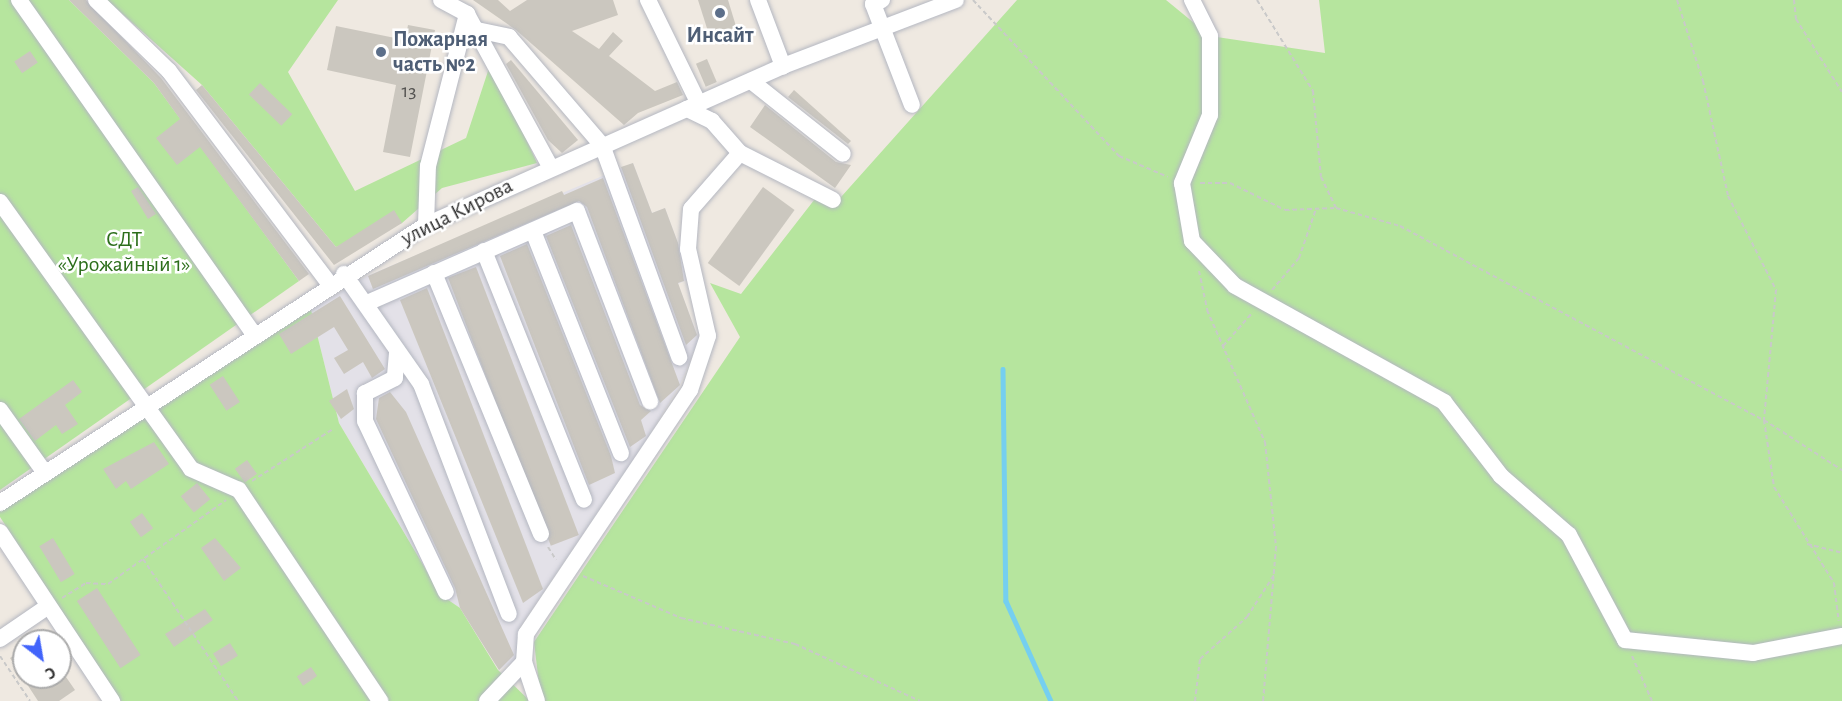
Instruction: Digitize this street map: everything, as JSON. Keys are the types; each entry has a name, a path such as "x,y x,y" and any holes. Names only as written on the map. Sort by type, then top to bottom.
{"street":[{"path":"18,0 254,334"},
{"path":"96,0 169,71 329,284"},
{"path":"441,0 467,14 550,166"},
{"path":"648,0 693,106 712,121 740,153 833,200"},
{"path":"758,0 783,66"},
{"path":"882,0 873,4 912,105"},
{"name":"улица Кирова","path":"0,503 344,274 426,225 550,166 783,66 956,0"},
{"path":"1192,0 1210,36 1210,115 1182,183 1192,240 1235,286 1444,402 1501,476 1569,535 1625,640 1753,652 1842,636"},
{"path":"426,225 428,166 467,14"},
{"path":"477,30 509,38 602,145 679,357"},
{"path":"751,81 843,154"},
{"path":"537,701 524,662 526,634 690,390 708,336 688,249 691,209 740,153"},
{"path":"0,202 191,469 239,490 380,701"},
{"path":"368,303 577,211 650,401"},
{"path":"532,231 621,453"},
{"path":"484,252 584,500"},
{"path":"434,273 541,534"},
{"path":"344,274 368,303 397,353 421,384 509,614"},
{"path":"397,353 395,378 365,393 365,421 446,592"},
{"path":"0,410 45,473"},
{"path":"0,532 109,700"},
{"path":"0,639 47,607"},
{"path":"488,701 524,662"}],"path":[{"path":"973,0 1119,156 1182,183 1230,183 1285,210 1336,208 1400,226 1764,420 1842,470"},
{"path":"1257,0 1313,92 1321,177 1336,208"},
{"path":"1677,0 1702,81 1728,196 1776,291 1764,420 1774,487 1807,544 1834,583 1842,625"},
{"path":"1794,0 1796,19 1842,92"},
{"path":"1223,346 1299,258 1316,209"},
{"path":"1192,240 1207,310 1265,442 1274,574 1263,701"},
{"path":"47,607 87,583 108,584 239,490 333,429"},
{"path":"541,534 560,568 681,618 795,644 920,701"},
{"path":"1807,544 1842,553"},
{"path":"143,559 238,701"},
{"path":"1195,701 1200,659 1247,617 1274,574"},
{"path":"1625,640 1652,701"},
{"path":"0,656 30,701"}],"shaded area":[{"path":"633,163 652,213 665,208 691,278 678,284 699,339 680,385 647,439 520,627 516,660 499,670 460,608 441,595 339,423 311,310 367,276"}],"green space":[{"name":"СДТ «Урожайный 1»","path":"0,0 69,0 154,83 299,281 0,490"},
{"path":"107,0 338,0 288,72 355,191 466,138 491,62 537,163 442,188 402,223 336,247 202,85"},
{"path":"1017,0 1166,0 1210,36 1325,53 1319,0 1842,0 1842,701 541,701 534,642 740,337 710,283 741,294 818,195 833,206"},
{"path":"311,310 339,423 441,595 460,608 498,670 530,701 121,701 0,517 0,511"}],"building":[{"path":"69,0 86,0 161,78 309,274 299,281 200,147 177,165 156,138 180,119 154,83"},
{"path":"473,0 498,0 510,11 527,0 613,0 618,15 572,31 599,49 613,32 623,41 609,56 655,91 677,82 683,95 638,113 624,125 516,30"},
{"path":"698,0 728,0 739,36 712,44"},
{"path":"408,25 435,30 410,157 383,152 396,85 327,70 336,26 405,40"},
{"path":"30,51 38,63 22,73 14,62"},
{"path":"707,59 717,82 706,87 696,64"},
{"path":"511,60 578,140 562,153 548,140 506,64"},
{"path":"260,83 292,114 281,126 249,95"},
{"path":"202,85 336,247 394,210 402,223 334,265 196,90"},
{"path":"794,90 851,141 848,144 788,97"},
{"path":"765,105 836,162 851,165 835,188 750,127"},
{"path":"633,163 652,213 665,208 678,243 684,281 678,283 697,335 686,345 621,167"},
{"path":"603,178 680,385 660,403 587,207 579,201 373,289 368,276 562,191 564,195"},
{"path":"138,187 156,214 148,219 131,191"},
{"path":"763,187 795,210 739,286 708,263"},
{"path":"571,225 640,405 651,411 641,420 646,436 630,447 546,236"},
{"path":"527,244 611,456 615,473 589,485 500,256"},
{"path":"476,267 579,535 551,546 448,278"},
{"path":"427,288 543,589 523,603 400,300"},
{"path":"340,296 385,369 372,378 363,362 344,374 334,358 348,350 334,327 291,354 279,334"},
{"path":"223,376 240,402 226,411 210,385"},
{"path":"73,380 82,392 65,405 78,424 62,434 56,425 35,441 19,419"},
{"path":"347,389 354,409 341,419 329,401"},
{"path":"390,392 406,412 514,655 499,670 460,608 455,588 376,419 379,398"},
{"path":"154,442 169,464 131,489 126,481 116,489 103,469"},
{"path":"247,460 257,474 245,483 235,469"},
{"path":"197,483 210,499 194,513 181,496"},
{"path":"142,513 153,528 141,537 130,522"},
{"path":"53,538 75,574 61,582 39,546"},
{"path":"215,538 241,568 224,581 201,548"},
{"path":"97,588 141,655 120,668 77,601"},
{"path":"205,609 213,620 174,647 165,634"},
{"path":"230,643 238,656 221,666 213,654"},
{"path":"311,667 317,676 303,686 297,677"},
{"path":"72,686 75,690 59,701 38,701 30,689 72,689"}],"waterway":[{"path":"1003,369 1006,601 1051,701"}],"place":[{"name":"Инсайт","path":"720,13"},
{"name":"Пожарная часть №2","path":"381,52"}]}
